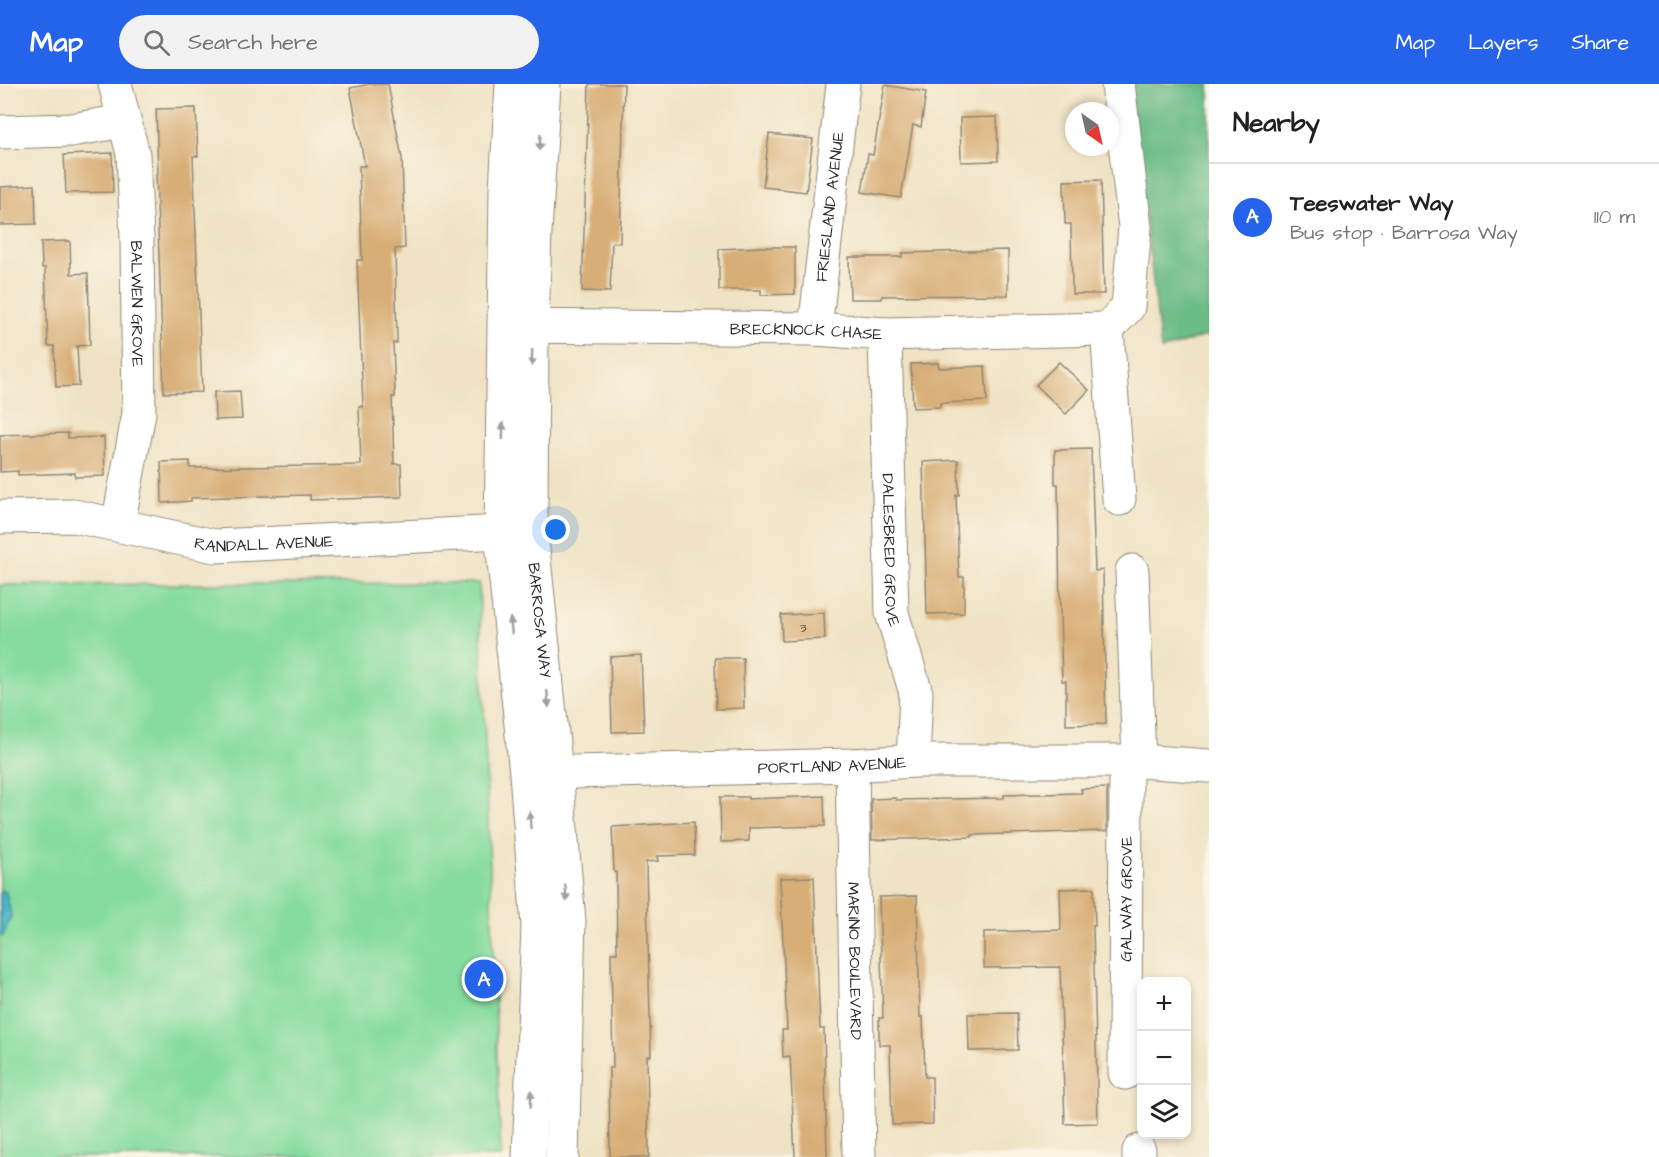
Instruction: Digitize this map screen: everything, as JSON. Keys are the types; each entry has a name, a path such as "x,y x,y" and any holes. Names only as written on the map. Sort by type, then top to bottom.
{"street":[{"name":"BALWEN GROVE","path":"115,84 133,154 137,238 139,413 118,525"},
{"name":"BARROSA WAY","path":"512,84 506,189 518,326 516,532 541,773 568,921 562,1157"},
{"name":"BARROSA WAY","path":"518,326 535,232 544,84"},
{"name":"FRIESLAND AVENUE","path":"815,329 843,84"},
{"path":"1118,84 1135,227 1128,307 1107,329 1119,499"},
{"path":"0,132 71,130 124,121"},
{"name":"BRECKNOCK CHASE","path":"518,326 815,329 885,334 1107,329"},
{"name":"DALESBRED GROVE","path":"885,334 892,613 916,693 913,761"},
{"name":"RANDALL AVENUE","path":"0,517 74,516 215,546 516,532"},
{"path":"1132,571 1132,761"},
{"name":"PORTLAND AVENUE","path":"541,773 852,765 913,761 1132,761 1209,765"},
{"name":"GALWAY GROVE","path":"1125,1072 1132,761"},
{"name":"MARINO BOULEVARD","path":"852,765 859,1157"},
{"name":"BARROSA WAY","path":"529,1157 541,773"}],"green space":[{"path":"1130,84 1209,84 1209,335 1161,350"},
{"path":"479,583 501,1157 0,1157 0,585"}],"water":[{"path":"0,890 6,892 11,916 3,936 0,935"}],"building":[{"path":"370,84 388,84 402,158 405,248 395,249 397,343 393,343 395,397 392,397 394,464 401,464 402,497 310,500 310,495 191,498 191,501 162,503 161,462 190,461 190,468 361,465 359,407 363,407 357,260 362,260 359,166 365,166 350,88"},
{"path":"589,84 624,84 620,243 612,242 610,292 582,291"},
{"path":"885,85 926,92 921,127 913,125 901,198 862,192 868,154 873,155"},
{"path":"196,108 198,156 193,156 202,392 164,393 156,174 158,174 156,109"},
{"path":"997,117 998,161 961,162 960,118"},
{"path":"769,134 813,139 806,192 763,187"},
{"path":"112,153 113,192 66,193 64,155"},
{"path":"1101,180 1104,294 1072,294 1071,224 1065,224 1064,181"},
{"path":"35,185 36,224 0,225 0,187"},
{"path":"70,241 71,274 88,273 90,345 77,346 79,386 56,387 54,346 48,346 45,268 42,268 41,242"},
{"path":"795,247 795,294 761,295 761,290 719,290 719,249"},
{"path":"1008,250 1008,295 882,296 882,299 850,299 849,257 902,257 902,253"},
{"path":"1059,362 1089,390 1066,414 1036,385"},
{"path":"938,363 939,368 985,366 987,401 940,403 940,407 913,408 911,364"},
{"path":"240,391 242,419 215,420 214,392"},
{"path":"68,433 68,438 104,437 105,476 75,477 75,473 18,475 18,471 0,472 0,435"},
{"path":"1091,449 1095,571 1103,570 1106,724 1066,725 1066,681 1062,681 1058,484 1055,484 1055,450"},
{"path":"958,460 959,495 956,495 959,577 964,577 964,613 927,614 923,462"},
{"path":"824,613 825,639 782,641 781,615"},
{"path":"641,655 644,731 612,732 610,657"},
{"path":"715,658 743,658 744,708 716,709"},
{"path":"1107,788 1107,831 872,840 871,799 1004,798 1004,795 1082,793 1081,789"},
{"path":"824,796 825,826 749,828 749,841 721,842 720,797 748,797 748,799"},
{"path":"694,822 695,855 657,856 658,861 646,862 651,1056 647,1056 649,1157 610,1157 609,1068 613,1068 611,953 617,953 616,872 614,872 612,827"},
{"path":"814,877 820,1029 824,1029 827,1157 795,1157 790,1056 783,1057 782,1030 787,1030 780,878"},
{"path":"1094,888 1098,1123 1065,1124 1060,967 984,968 984,932 1061,930 1060,889"},
{"path":"917,896 920,1017 923,1017 925,1077 932,1077 933,1124 892,1125 890,1045 879,1045 879,1018 883,1018 879,897"},
{"path":"1017,1013 1018,1050 969,1051 968,1014"}],"place":[{"name":"Teeswater Way","path":"484,979"}]}
